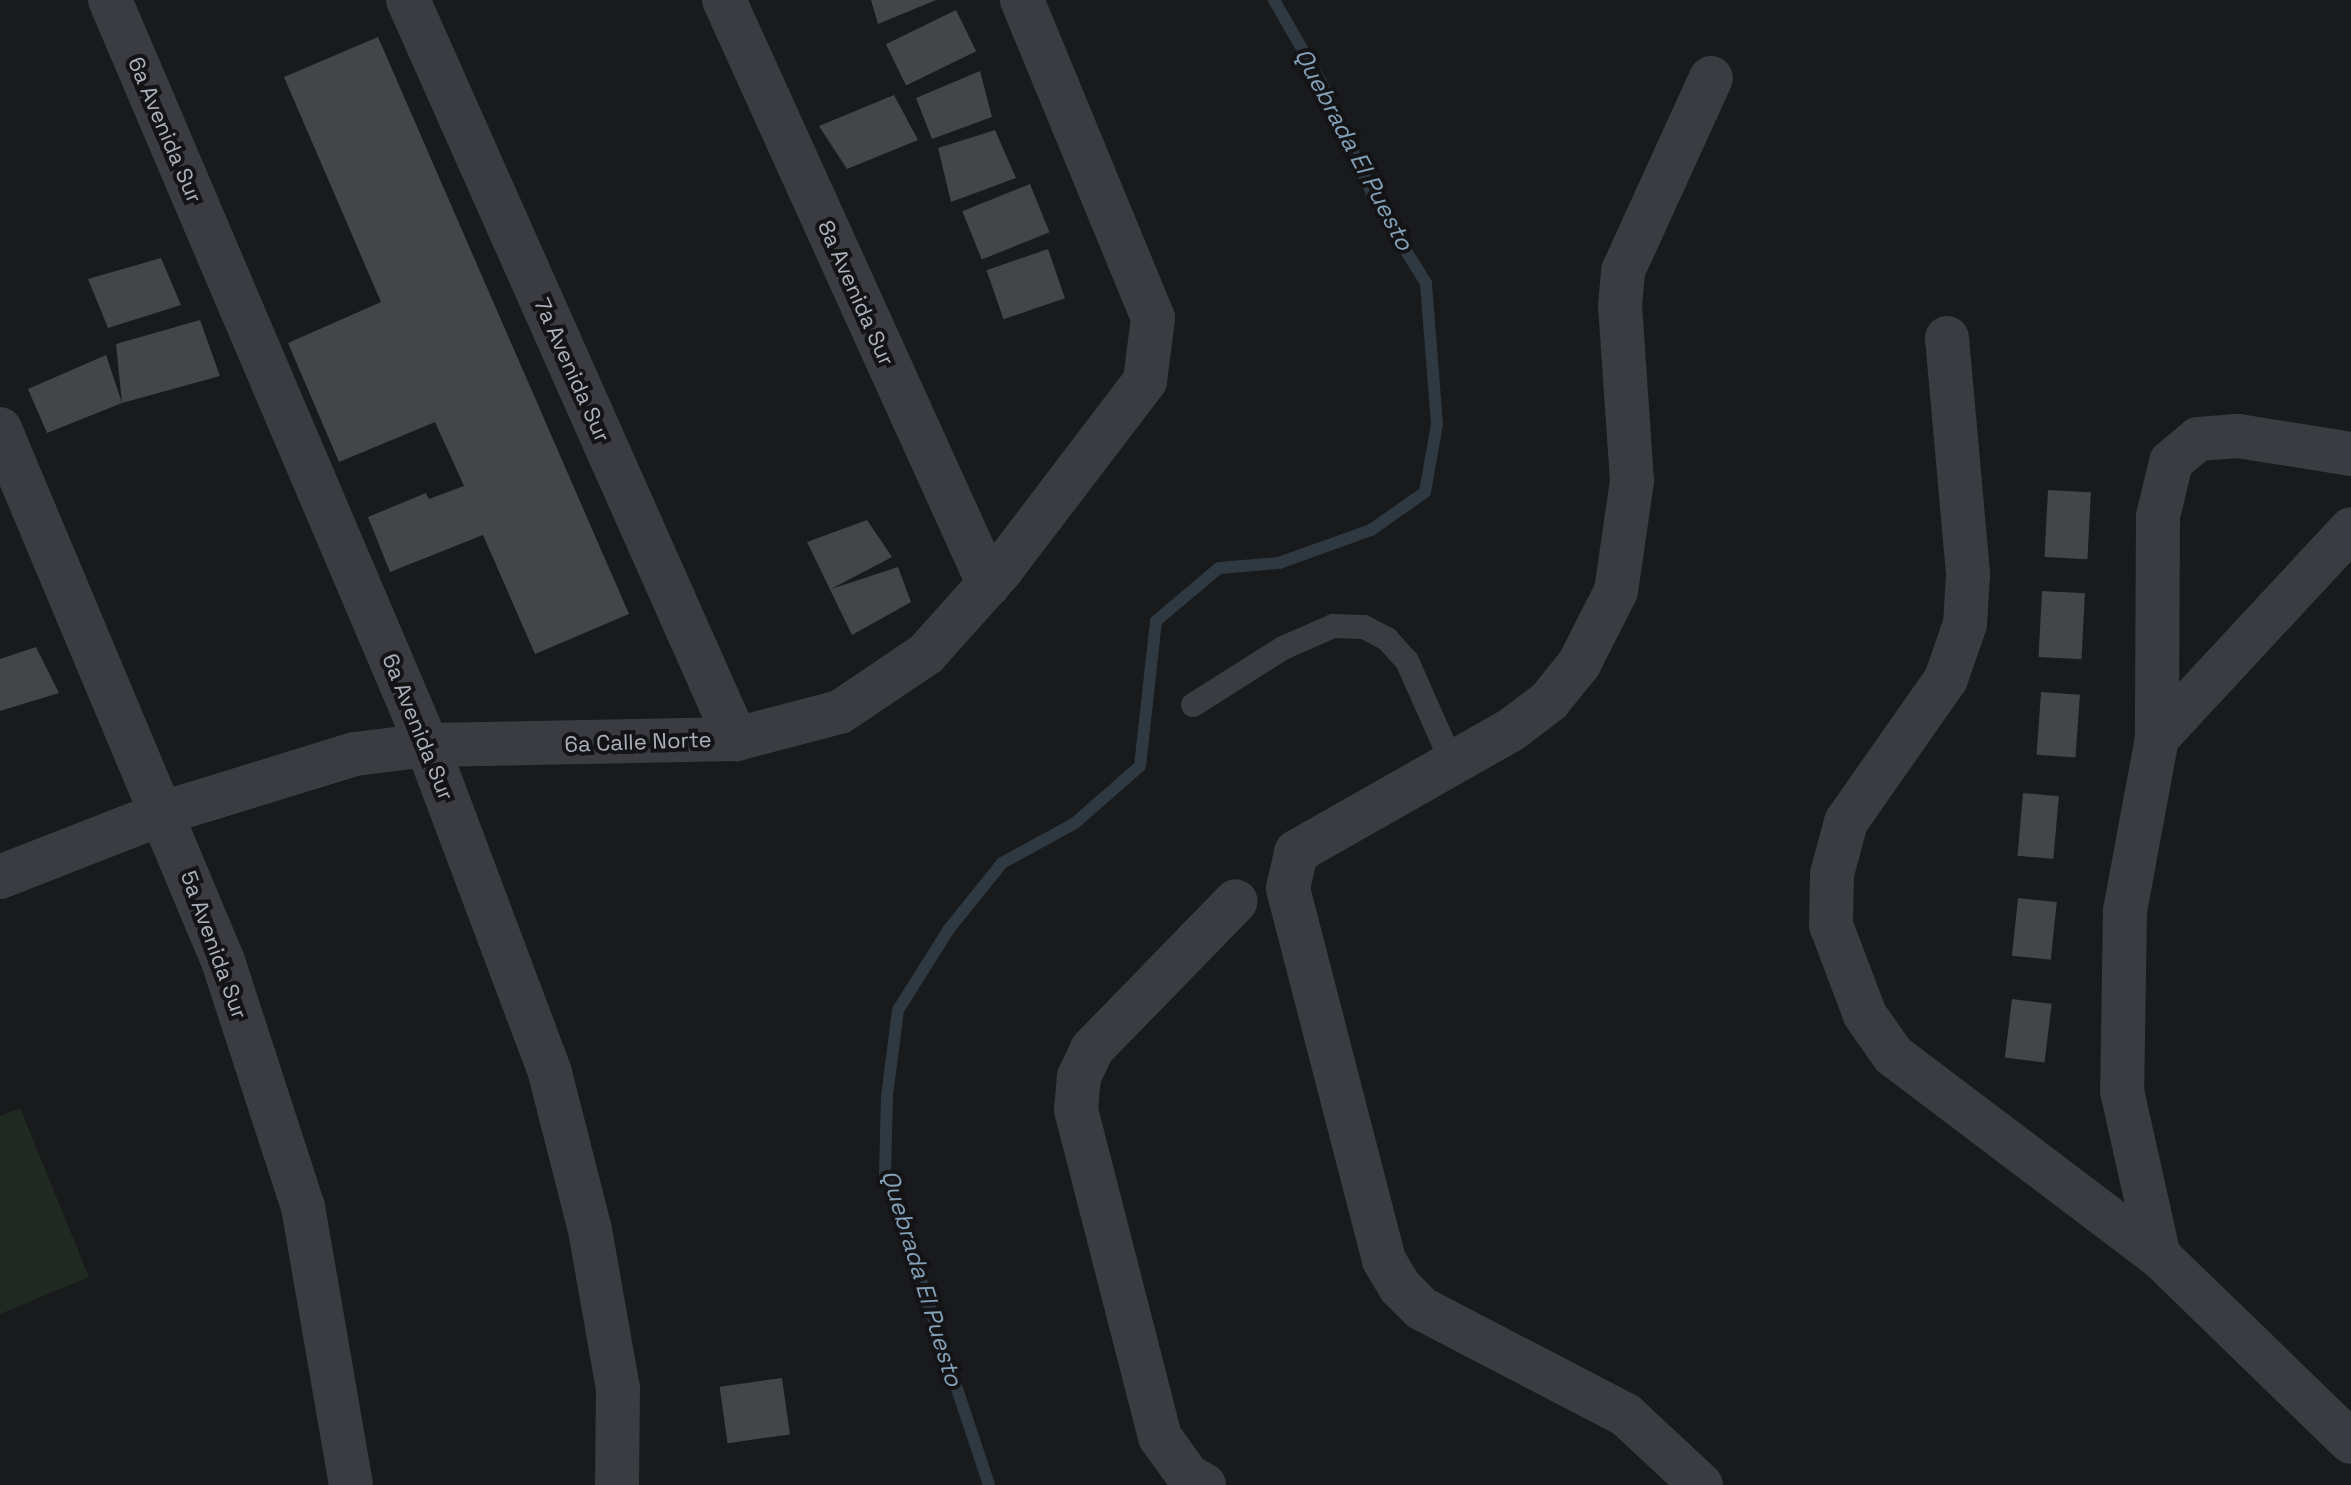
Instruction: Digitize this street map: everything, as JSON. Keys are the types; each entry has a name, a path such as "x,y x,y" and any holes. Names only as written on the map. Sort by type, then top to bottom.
{"street":[{"name":"6a Avenida Sur","path":"110,0 427,745 550,1073 590,1230 618,1388 617,1485"},
{"name":"7a Avenida Sur","path":"408,0 736,739"},
{"name":"8a Avenida Sur","path":"724,0 989,585"},
{"name":"6a Calle Norte","path":"0,877 163,813 355,754 427,745 736,739 840,712 926,654 989,585 1145,381 1153,318 1022,0"},
{"path":"1701,1485 1626,1415 1422,1309 1400,1287 1384,1260 1288,888 1289,867 1296,852 1454,767 1549,701 1579,664 1616,591 1632,481 1620,306 1623,271 1711,78"},
{"path":"1947,338 1968,575 1965,624 1946,679 1846,822 1832,874 1831,925 1865,1015 1893,1055 2159,1256 2351,1442"},
{"name":"5a Avenida Sur","path":"0,429 223,961 303,1207 351,1485"},
{"path":"2159,1256 2122,1091 2125,910 2157,738 2158,516 2171,462 2198,439 2238,436 2351,454"},
{"path":"2157,738 2351,529"},
{"path":"1204,1485 1188,1476 1160,1437 1076,1110 1079,1077 1092,1049 1236,901"}],"lane":[{"path":"1193,705 1283,648 1333,626 1364,627 1387,639 1407,661 1454,767"}],"shaded area":[{"path":"20,1108 89,1277 0,1314 0,1116"}],"building":[{"path":"871,0 936,0 878,24"},
{"path":"956,10 976,51 906,86 886,44"},
{"path":"378,37 629,614 535,654 483,535 390,572 368,517 426,493 429,499 464,486 435,422 339,462 288,343 381,302 284,77"},
{"path":"980,71 992,117 932,139 916,98"},
{"path":"894,95 918,140 847,169 819,126"},
{"path":"995,130 1016,178 951,202 938,148"},
{"path":"1030,184 1049,232 982,260 962,211"},
{"path":"1048,249 1065,298 1003,319 987,270"},
{"path":"161,258 181,305 108,328 88,279"},
{"path":"200,320 220,376 122,403 116,344"},
{"path":"106,355 122,403 47,433 28,389"},
{"path":"2048,490 2091,492 2087,559 2044,557"},
{"path":"867,520 892,557 831,589 898,567 911,602 852,635 807,542"},
{"path":"2042,591 2085,593 2081,659 2039,657"},
{"path":"36,647 59,693 0,711 0,659"},
{"path":"2041,692 2080,695 2076,758 2037,755"},
{"path":"2023,793 2059,796 2053,859 2018,856"},
{"path":"2018,898 2057,902 2051,960 2012,956"},
{"path":"2012,999 2052,1004 2045,1062 2005,1058"},
{"path":"782,1378 790,1434 728,1443 720,1387"}],"waterway":[{"name":"Quebrada El Puesto","path":"989,1485 885,1173 887,1096 898,1010 949,929 1002,863 1075,823 1140,766 1156,621 1219,568 1279,563 1371,530 1425,492 1437,424 1426,283 1378,206 1321,82 1274,0"}]}
